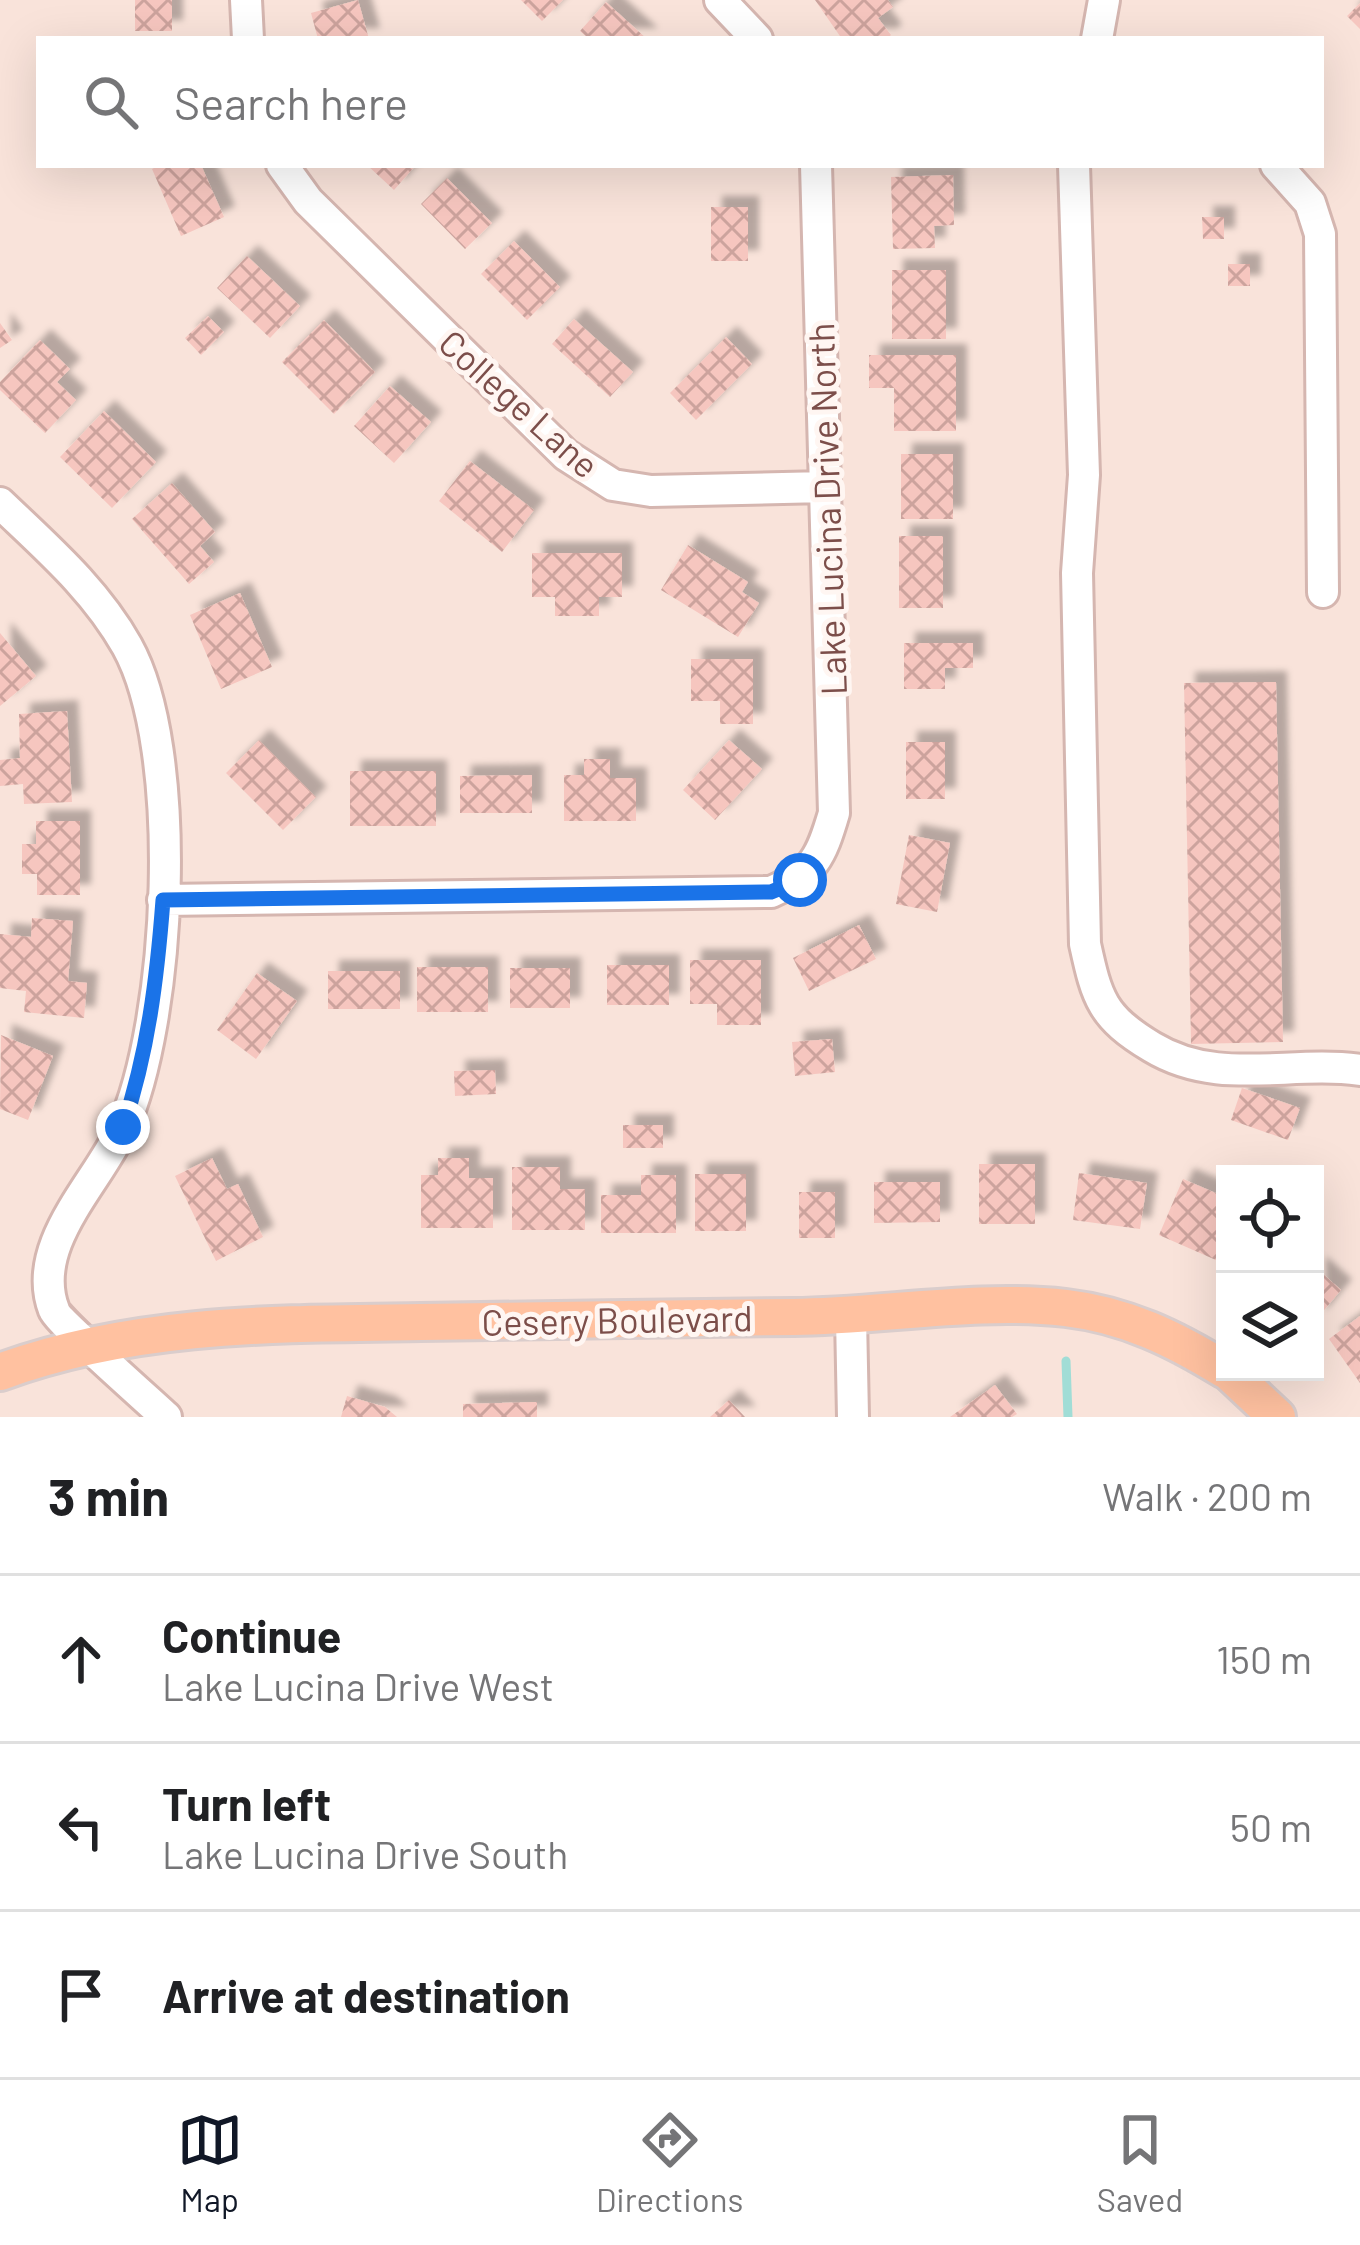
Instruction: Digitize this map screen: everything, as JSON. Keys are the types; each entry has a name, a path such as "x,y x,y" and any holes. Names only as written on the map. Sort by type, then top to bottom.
{"main road":[{"name":"Cesery Boulevard","path":"0,1372 89,1343 265,1324 851,1316 1006,1306 1065,1308 1126,1319 1216,1364"},
{"name":"Cesery Boulevard","path":"1238,1381 1277,1417"}],"street":[{"path":"246,0 248,36"},
{"path":"720,0 755,36"},
{"path":"1098,36 1104,0"},
{"name":"College Lane","path":"284,168 308,201 566,454 613,485 651,491 825,487"},
{"name":"Lake Lucina Drive North","path":"163,900 771,892 800,880 823,852 834,813 816,168"},
{"path":"1074,168 1084,475 1077,573 1084,921 1095,989 1120,1029 1164,1055 1204,1070 1360,1070"},
{"path":"1279,168 1310,203 1320,234 1323,592"},
{"path":"0,503 88,587 129,648 154,716 163,810 163,900 156,994 142,1070 123,1127 56,1240 48,1273 54,1314 166,1417"},
{"path":"851,1316 853,1417"}],"shaded area":[{"path":"0,0 1360,0 1360,1417 0,1417"}],"building":[{"path":"135,0 172,0 172,31 135,31"},
{"path":"358,0 368,36 317,36 311,13"},
{"path":"521,0 563,0 542,21"},
{"path":"815,0 888,0 893,7 878,18 890,36 840,36"},
{"path":"606,2 644,36 586,36 580,31"},
{"path":"1360,3 1360,29 1347,16"},
{"path":"202,168 224,217 181,236 152,169"},
{"path":"370,168 413,168 394,190"},
{"path":"953,175 954,225 934,226 935,248 893,249 891,177"},
{"path":"447,178 492,223 465,249 421,204"},
{"path":"711,207 748,207 748,261 711,261"},
{"path":"1202,217 1224,217 1224,239 1203,239"},
{"path":"514,241 560,287 527,320 481,274"},
{"path":"247,256 300,306 270,338 217,288"},
{"path":"1228,264 1250,264 1250,286 1228,286"},
{"path":"892,270 946,270 946,339 892,339"},
{"path":"208,316 224,332 201,355 185,338"},
{"path":"574,319 633,372 610,397 552,344"},
{"path":"324,320 375,372 334,414 282,362"},
{"path":"0,323 12,340 0,348"},
{"path":"726,337 752,364 696,420 670,393"},
{"path":"40,340 70,369 57,382 76,400 45,433 0,390 0,382"},
{"path":"869,355 956,355 956,431 894,431 894,388 869,388"},
{"path":"390,386 431,422 394,463 354,426"},
{"path":"104,411 156,462 112,508 60,457"},
{"path":"901,454 953,454 953,519 901,519"},
{"path":"470,461 534,510 502,552 439,501"},
{"path":"172,483 215,532 200,546 214,562 189,584 132,519"},
{"path":"899,536 943,536 943,608 899,608"},
{"path":"688,545 748,582 742,592 759,603 738,637 661,590"},
{"path":"532,553 622,553 622,597 599,597 599,616 555,616 555,597 532,597"},
{"path":"240,593 272,667 221,689 190,615"},
{"path":"0,633 36,676 0,706"},
{"path":"904,643 973,643 973,668 945,668 945,689 904,689"},
{"path":"691,659 753,659 753,724 720,724 720,701 691,701"},
{"path":"1276,682 1283,1042 1191,1044 1184,683"},
{"path":"67,711 72,802 24,804 23,784 0,786 0,760 20,758 19,714"},
{"path":"259,740 316,797 283,830 226,773"},
{"path":"729,740 762,769 715,820 683,790"},
{"path":"906,742 945,742 945,799 906,799"},
{"path":"584,759 610,759 610,778 636,778 636,821 564,821 564,775 584,775"},
{"path":"350,771 436,771 436,826 350,826"},
{"path":"532,775 532,813 460,813 460,776"},
{"path":"36,821 80,821 80,895 37,895 37,874 22,874 22,844 36,844"},
{"path":"909,835 950,843 937,912 896,904"},
{"path":"32,918 73,921 68,981 87,983 84,1018 24,1012 26,991 0,988 0,934 31,937"},
{"path":"859,925 876,959 809,991 793,958"},
{"path":"690,960 761,960 761,1025 717,1025 717,1004 690,1004"},
{"path":"607,965 669,965 669,1005 607,1005"},
{"path":"417,967 488,967 488,1012 417,1012"},
{"path":"510,968 570,968 570,1008 510,1008"},
{"path":"328,971 400,971 400,1009 328,1009"},
{"path":"257,973 297,1001 256,1059 217,1030"},
{"path":"1,1035 53,1056 28,1120 0,1109"},
{"path":"832,1039 835,1072 795,1076 792,1042"},
{"path":"495,1070 496,1094 455,1096 454,1071"},
{"path":"1242,1088 1300,1108 1288,1140 1231,1120"},
{"path":"623,1125 663,1125 663,1148 623,1148"},
{"path":"212,1158 227,1189 238,1184 263,1237 216,1261 175,1176"},
{"path":"438,1158 469,1158 469,1178 493,1178 493,1228 421,1228 421,1175 438,1175"},
{"path":"979,1164 1035,1164 1035,1224 979,1224"},
{"path":"512,1167 560,1167 560,1189 585,1189 585,1230 512,1230"},
{"path":"1079,1173 1147,1183 1140,1229 1073,1220"},
{"path":"695,1174 746,1174 746,1231 695,1231"},
{"path":"641,1175 676,1175 676,1233 601,1233 601,1195 641,1195"},
{"path":"1183,1179 1216,1193 1216,1260 1159,1235"},
{"path":"874,1182 940,1182 940,1222 874,1223"},
{"path":"799,1192 835,1192 835,1238 799,1238"},
{"path":"1324,1275 1341,1290 1324,1310"},
{"path":"1360,1316 1360,1383 1329,1339"},
{"path":"995,1385 1017,1414 950,1417"},
{"path":"347,1396 385,1407 397,1417 341,1417"},
{"path":"729,1400 745,1417 710,1417"},
{"path":"537,1402 537,1417 463,1417 463,1404"}],"waterway":[{"path":"1066,1361 1068,1417"}],"route":[{"path":"123,1127 142,1070 156,994 163,900 771,892 800,880"}]}
